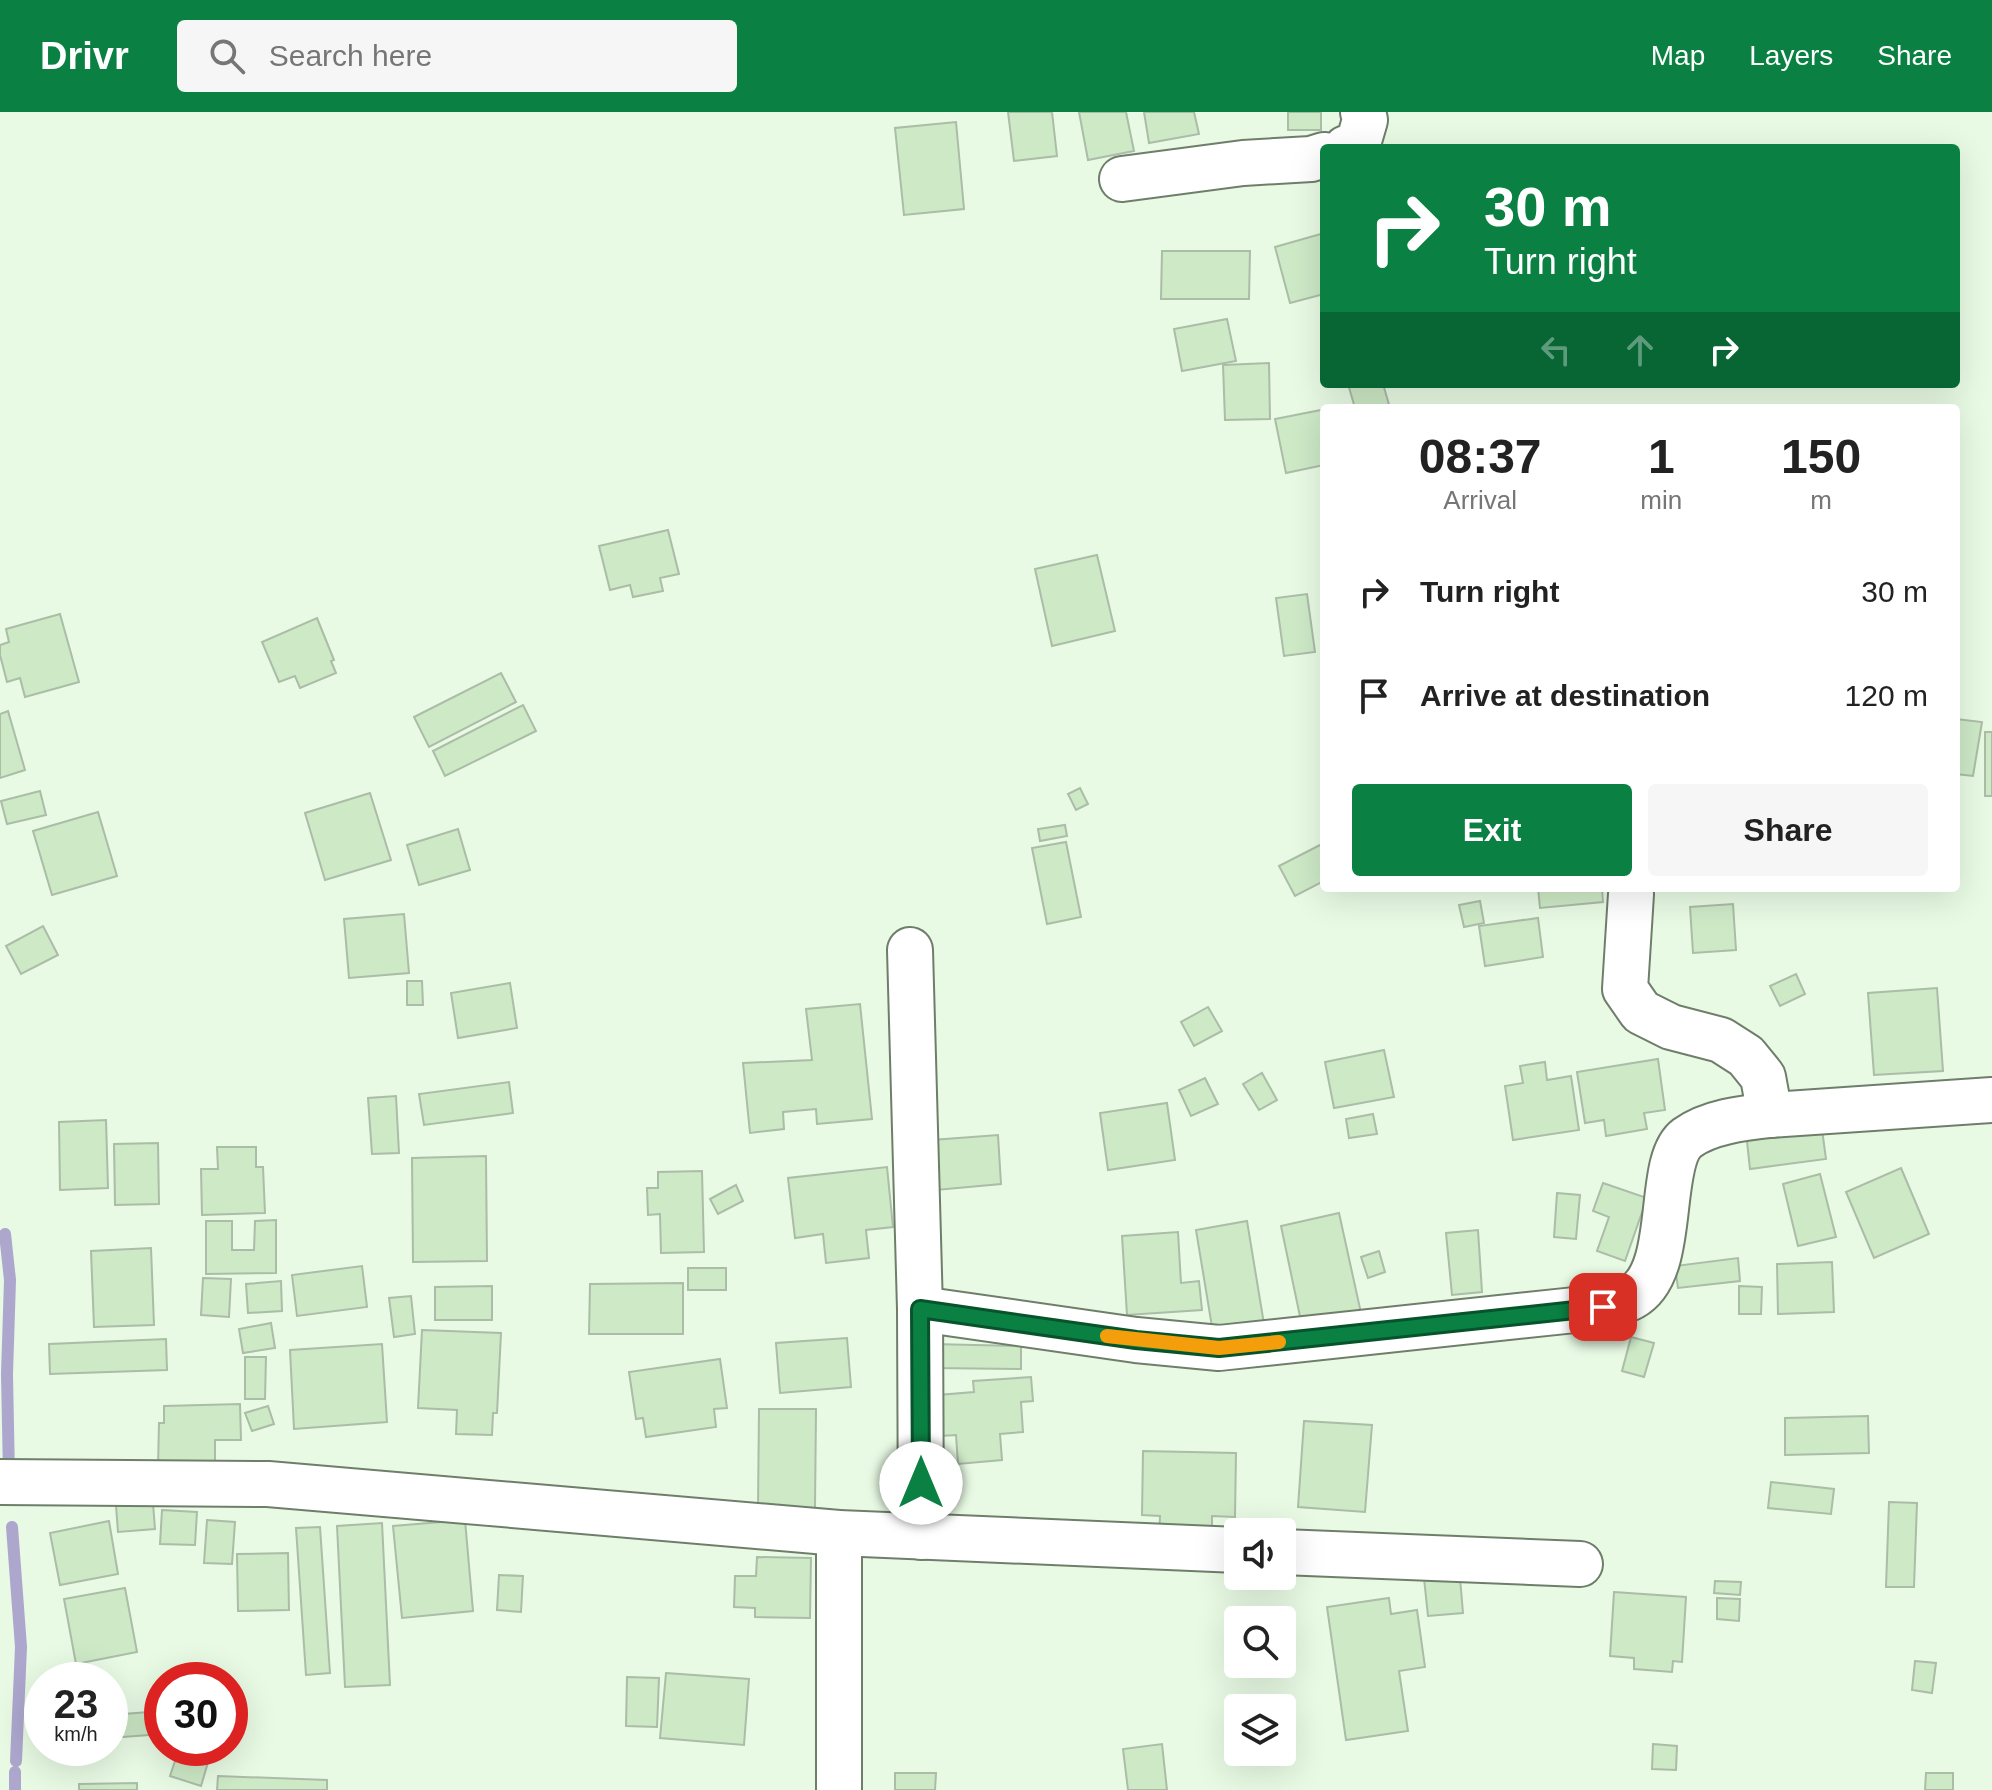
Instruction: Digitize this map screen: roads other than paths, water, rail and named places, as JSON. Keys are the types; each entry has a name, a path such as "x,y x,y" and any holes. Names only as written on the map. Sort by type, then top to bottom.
{"street":[{"path":"1358,144 1365,120 1363,112"},
{"path":"1122,179 1320,156"},
{"path":"1631,894 1625,989 1641,1012 1671,1027 1721,1040 1746,1056 1763,1077 1770,1115"},
{"path":"910,950 920,1309 921,1537"},
{"path":"920,1309 1136,1340 1219,1348 1603,1307 1634,1297 1650,1280 1665,1226 1674,1157 1685,1140 1704,1129 1749,1117 1992,1100"},
{"path":"0,1482 268,1484 839,1533 1224,1549"},
{"path":"839,1533 839,1790"},
{"path":"1296,1553 1580,1564"}],"waterway":[{"path":"5,1234 10,1280 7,1374 9,1476"},
{"path":"12,1527 21,1647 16,1761"},
{"path":"15,1772 15,1790"}]}
